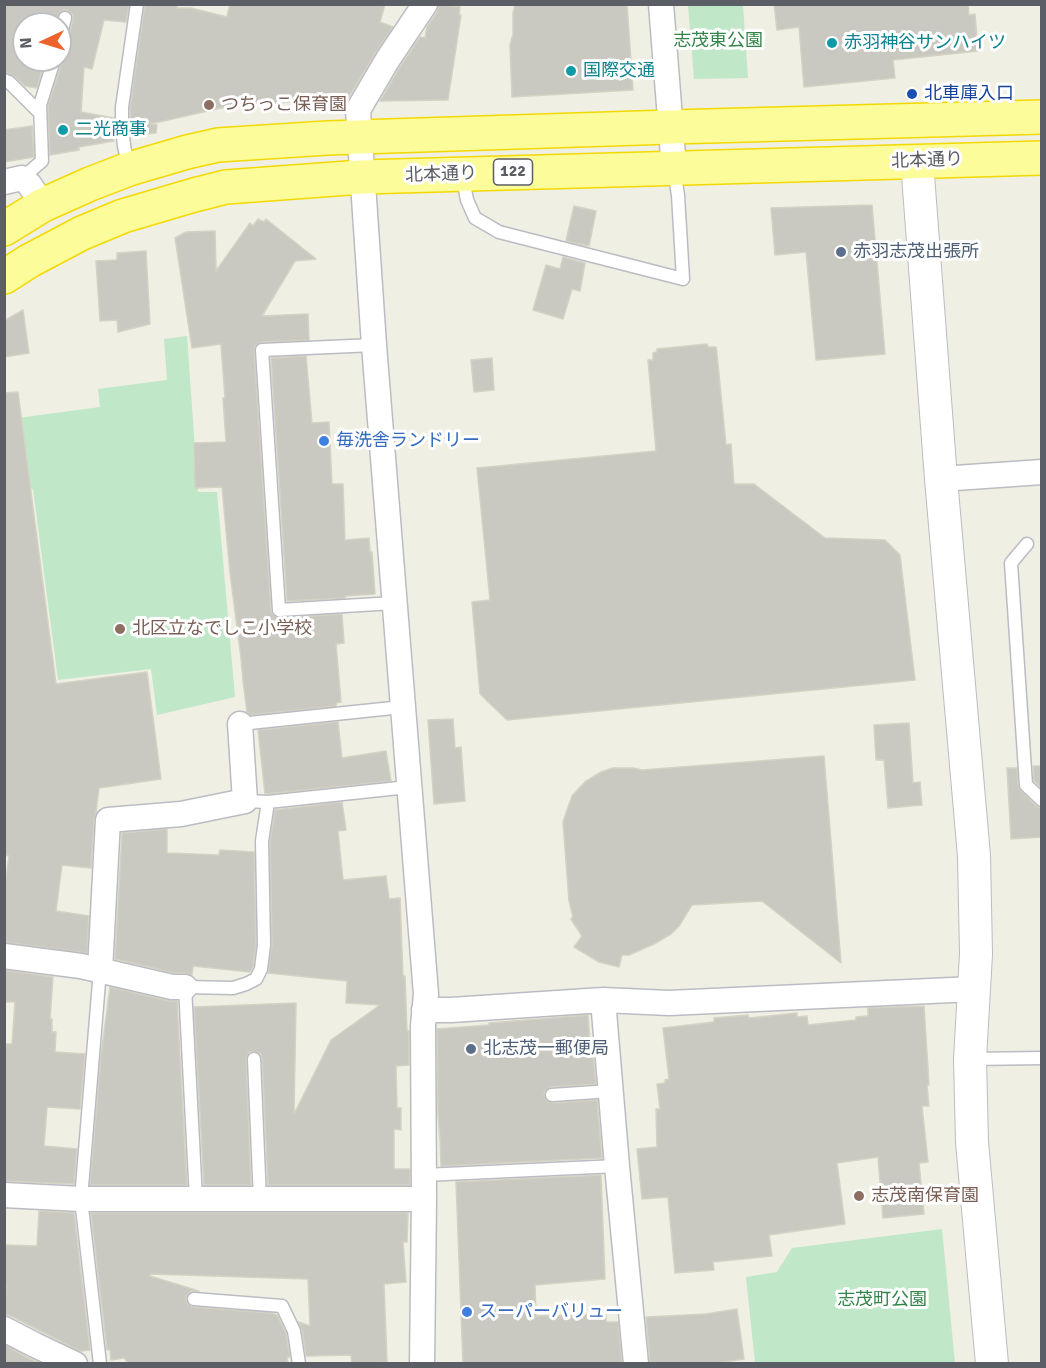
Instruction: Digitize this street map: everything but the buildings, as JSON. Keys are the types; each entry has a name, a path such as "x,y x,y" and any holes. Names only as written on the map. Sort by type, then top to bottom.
{"highway":[{"name":"122","path":"4,229 43,205 90,184 129,169 218,145 360,137 1041,117"},
{"name":"北本通り","path":"4,277 82,233 123,216 226,187 362,177 1041,158"}],"street":[{"path":"422,1364 424,1010 426,994 374,345 358,110 425,4"},
{"path":"661,4 674,169"},
{"path":"917,162 941,479 974,856 976,954 970,1059 972,1142 992,1364"},
{"path":"13,180 29,184 43,205"},
{"path":"941,479 1041,472"},
{"path":"100,970 108,820 181,814 257,801 240,724"},
{"path":"4,956 81,966 172,987 185,987"},
{"path":"424,1010 603,999 669,1003 974,988"},
{"path":"603,999 636,1364"},
{"path":"4,1195 81,1199 424,1199"},
{"path":"4,1329 75,1364"}],"lane":[{"path":"129,169 124,146 122,107 137,4"},
{"path":"13,180 42,162 39,105 50,72"},
{"path":"4,80 9,82 40,114"},
{"path":"462,174 467,200 475,218 499,232 683,279 678,195 674,169"},
{"path":"374,345 262,350 279,610 394,603"},
{"path":"1027,544 1011,562 1026,785 1041,800"},
{"path":"240,724 402,707"},
{"path":"196,1199 185,987 233,988 256,979 261,969 264,933 262,842 257,801 408,787"},
{"path":"100,970 81,1199 100,1364"},
{"path":"970,1059 1041,1058"},
{"path":"254,1059 260,1200"},
{"path":"552,1095 610,1091"},
{"path":"424,1175 617,1166"},
{"path":"194,1299 282,1306 294,1331 299,1364"}],"green space":[{"name":"志茂東公園","path":"688,5 743,5 748,78 694,79"},
{"path":"187,336 198,492 217,492 235,697 157,715 151,669 58,680 33,489 27,489 18,418 100,407 98,389 167,380 164,339"},
{"name":"志茂町公園","path":"942,1229 955,1363 755,1363 746,1277 777,1272 792,1248"}],"place":[{"name":"赤羽神谷サンハイツ","path":"832,43"},
{"name":"国際交通","path":"571,71"},
{"name":"北車庫入口","path":"912,94"},
{"name":"つちっこ保育園","path":"209,105"},
{"name":"二光商事","path":"63,130"},
{"name":"赤羽志茂出張所","path":"841,252"},
{"name":"毎洗舎ランドリー","path":"324,441"},
{"name":"北区立なでしこ小学校","path":"120,629"},
{"name":"北志茂一郵便局","path":"471,1049"},
{"name":"志茂南保育園","path":"859,1196"},
{"name":"スーパーバリュー","path":"467,1312"}]}
